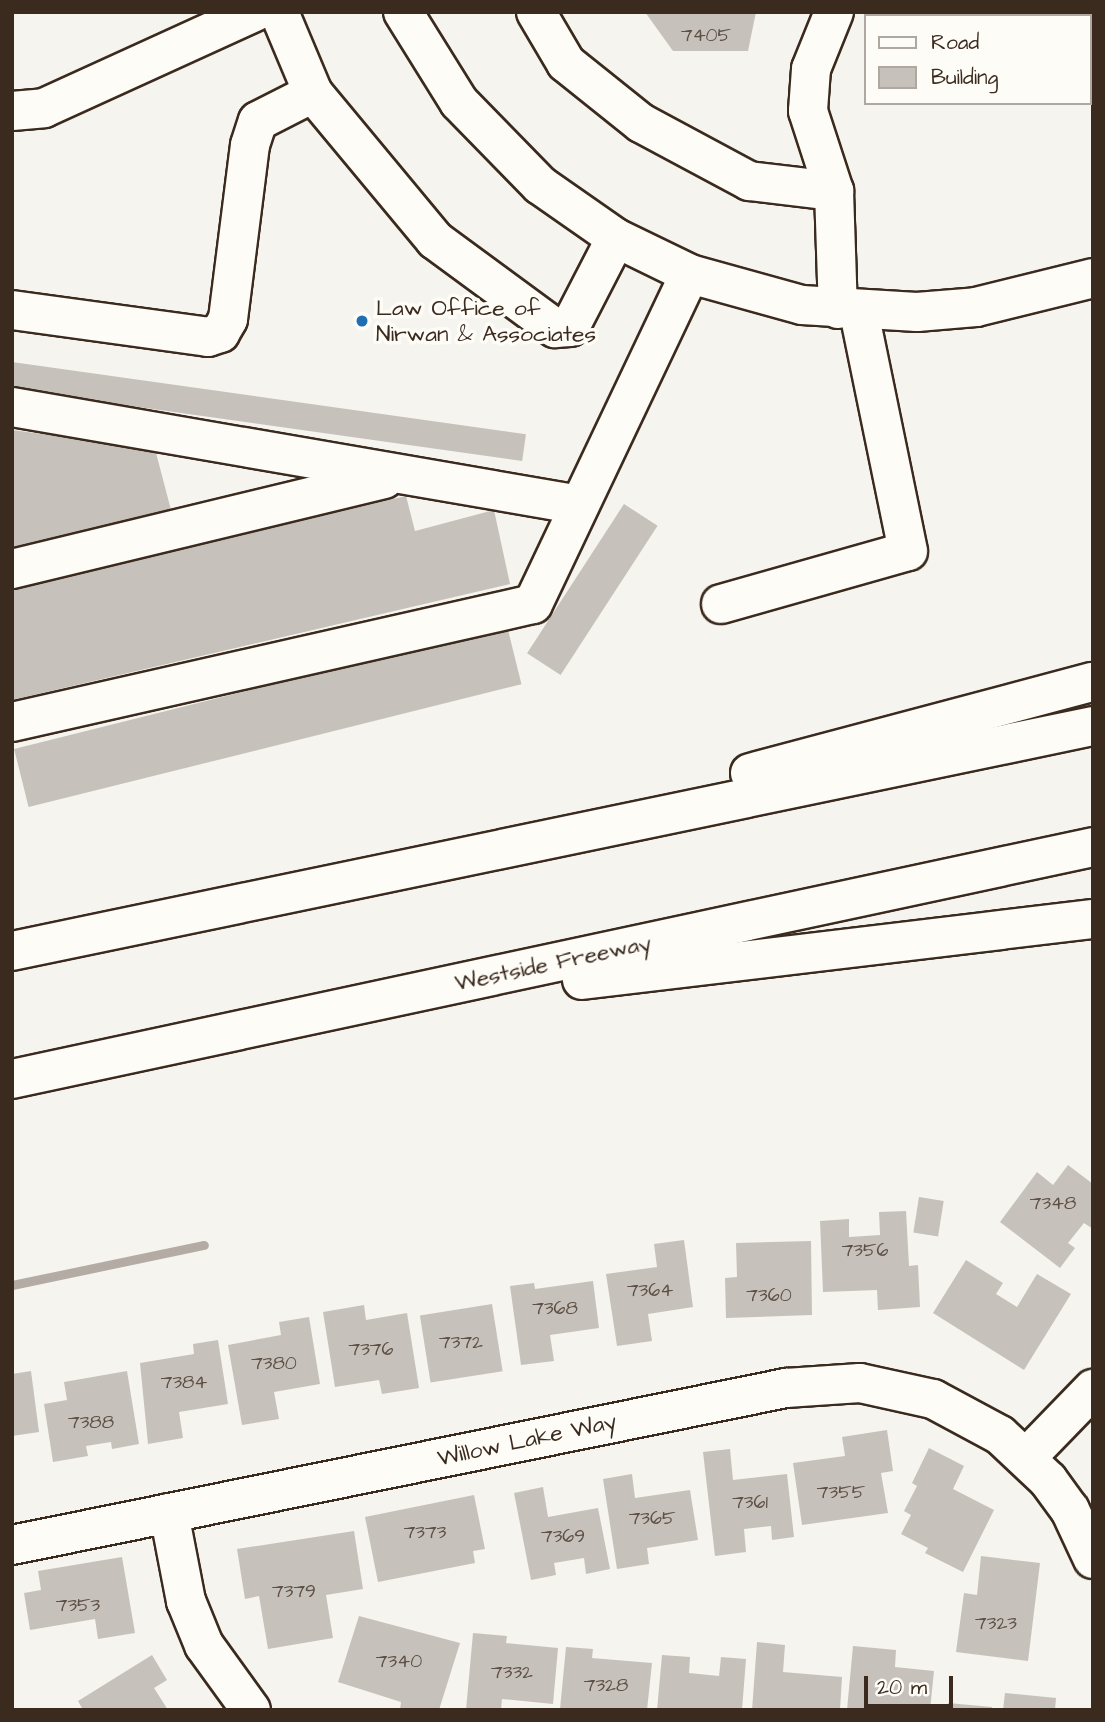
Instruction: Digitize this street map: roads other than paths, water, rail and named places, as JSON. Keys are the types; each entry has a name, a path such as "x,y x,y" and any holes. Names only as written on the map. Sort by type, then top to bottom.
{"main road":[{"path":"12,111 44,107 255,12"},
{"path":"279,12 313,93 435,240 555,328 570,327 616,237"},
{"path":"403,12 459,102 498,146 540,186 616,237 690,274 745,292 848,310 975,307 1093,278"},
{"path":"536,12 566,63 641,123 749,181 834,191"},
{"path":"721,604 908,551 848,310 834,191 808,111 811,69 834,12"},
{"path":"12,310 208,337 220,333 228,319 250,145 258,121 313,93"},
{"path":"12,722 533,604 690,274"},
{"path":"12,407 580,505"},
{"path":"12,569 402,475"},
{"path":"318,887 1093,682"},
{"path":"12,951 1093,726"},
{"name":"Westside Freeway","path":"12,1079 1093,847"},
{"path":"350,1007 1093,919"},
{"name":"Willow Lake Way","path":"12,1545 822,1383 885,1386 933,1399 990,1428 1027,1457 1070,1510 1093,1559"},
{"path":"1027,1457 1093,1390"},
{"path":"169,1513 186,1601 204,1646 251,1710"}],"waterway":[{"path":"12,1285 204,1245"}],"place":[{"name":"Law Office of Nirwan & Associates","path":"362,321"}]}
